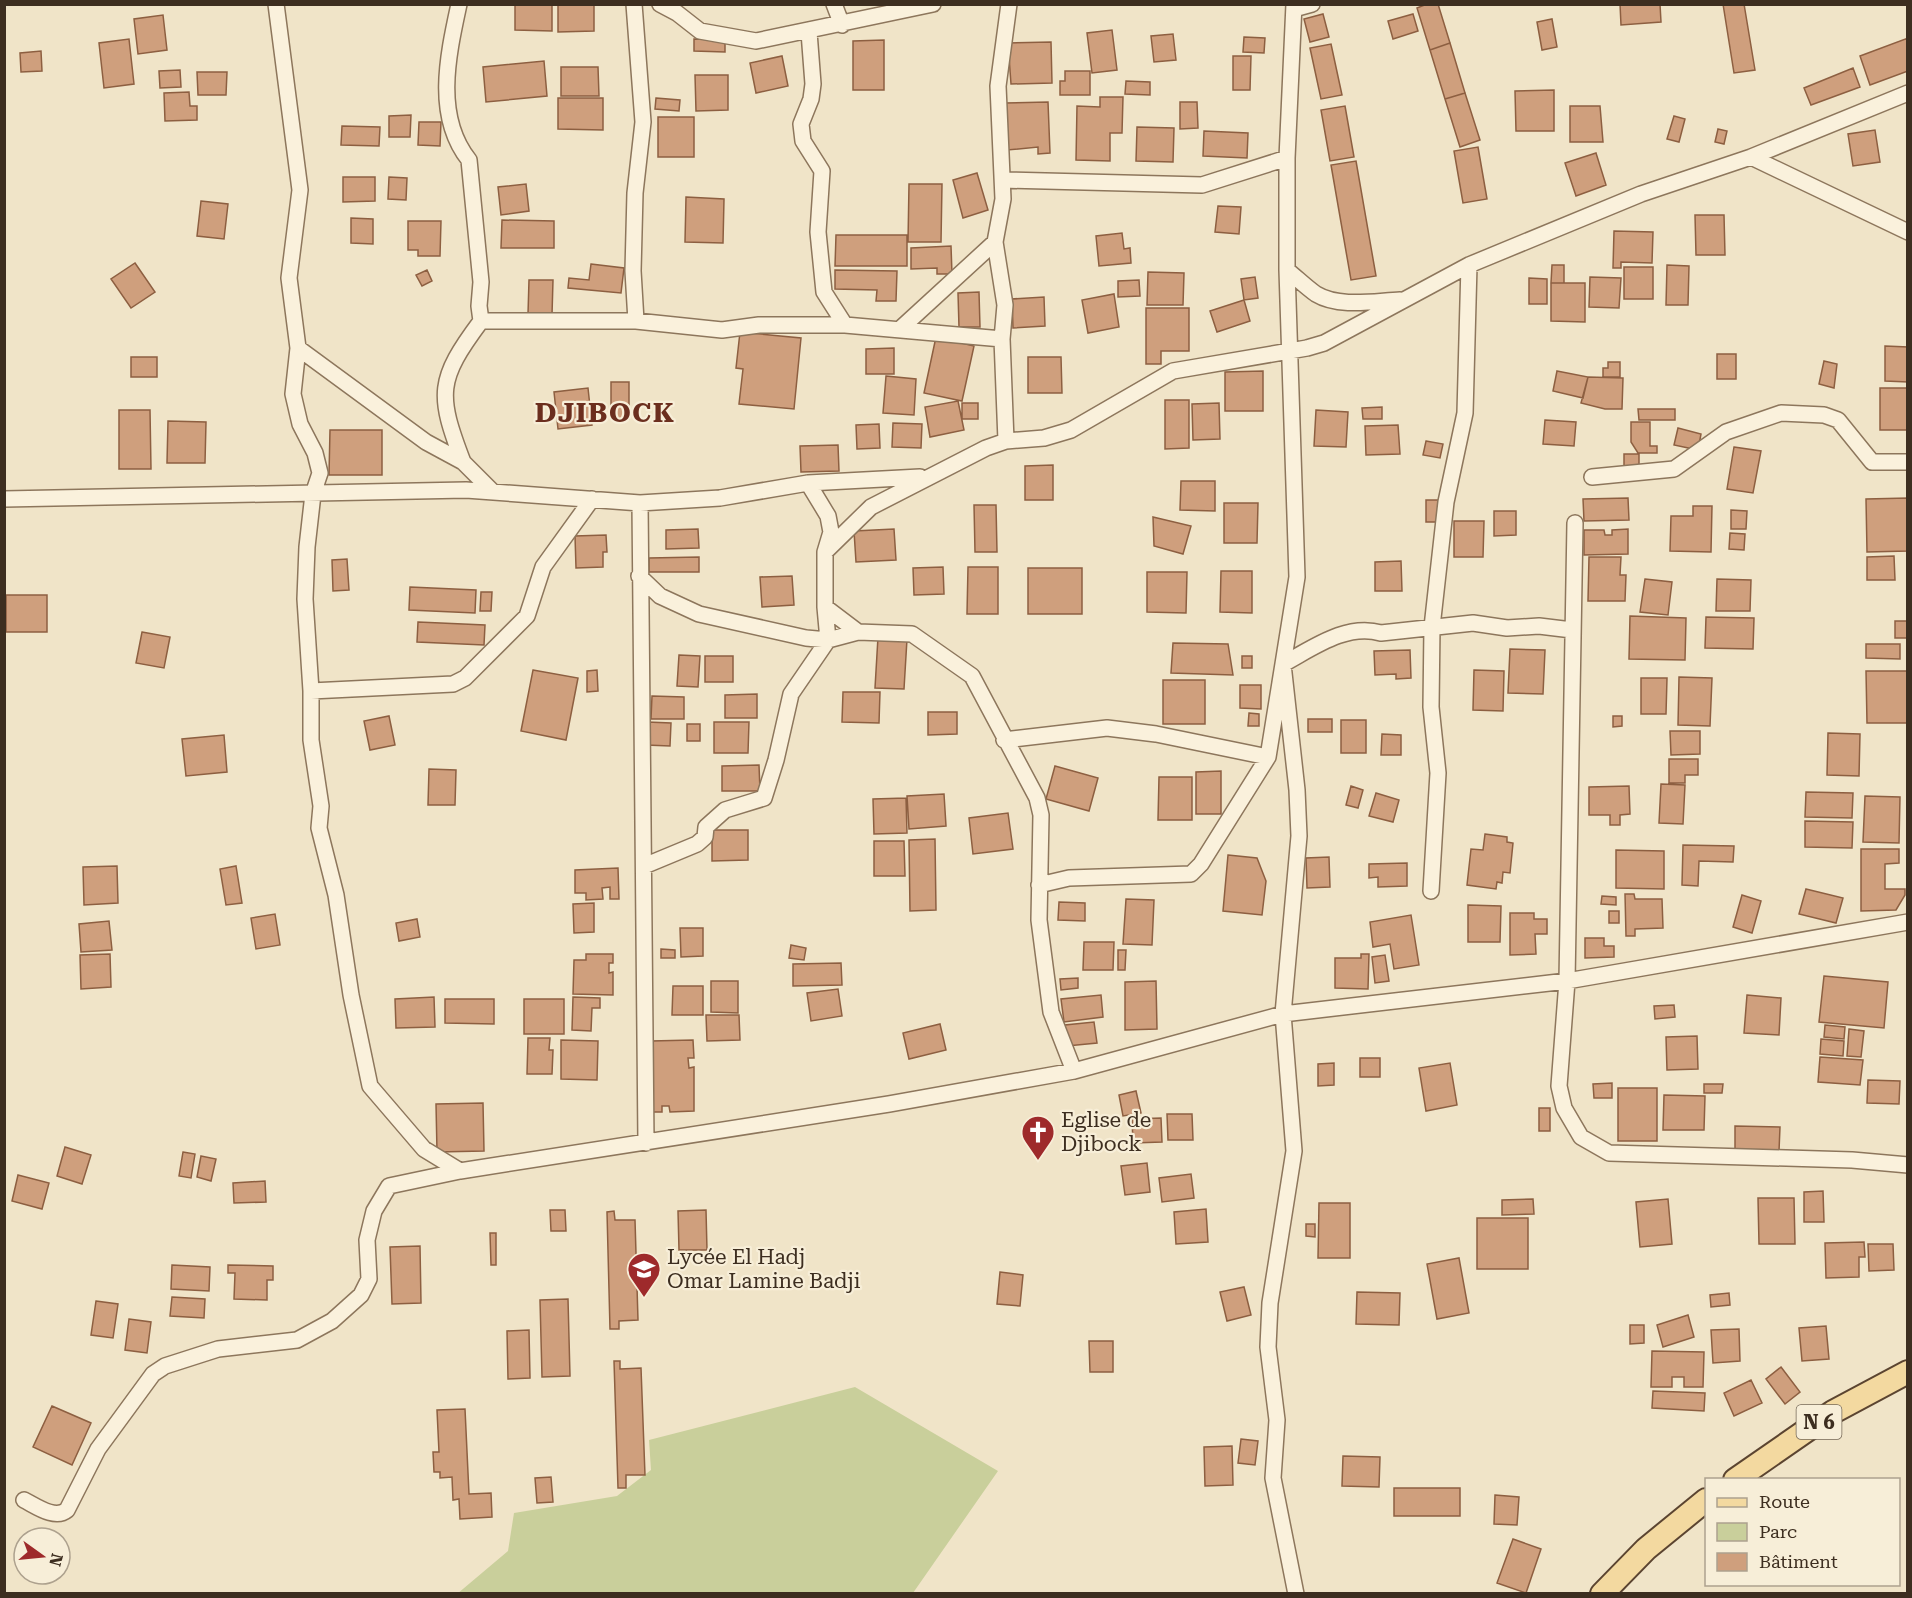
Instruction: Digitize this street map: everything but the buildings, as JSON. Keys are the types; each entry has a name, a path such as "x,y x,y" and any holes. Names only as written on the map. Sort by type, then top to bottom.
{"main road":[{"name":"N 6","path":"1737,1478 1833,1412 1908,1372"},
{"path":"1602,1593 1646,1549 1705,1502"}],"street":[{"path":"276,4 300,190 290,278 298,348 293,394 300,424 315,453 320,473 314,494 307,547 305,599 311,691 311,740 321,806 319,828 336,895 351,995 370,1086 424,1149 460,1171"},
{"path":"459,4 447,85 451,128 457,144 469,160 481,282 479,306 482,321 462,346 445,386 444,405 463,462"},
{"path":"634,4 643,122 635,193 633,271 636,321"},
{"path":"660,4 677,13 700,31 744,39 774,39 933,4"},
{"path":"834,4 842,25"},
{"path":"1005,441 1002,339 1005,305 995,242 1001,212 1003,180 998,97 1009,4"},
{"path":"1039,885 1069,878 1191,874 1201,864 1268,757 1297,577 1287,270 1287,158 1294,7 1312,4"},
{"path":"809,32 813,84 811,99 801,124 803,141 822,171 818,232 824,292 845,325"},
{"path":"825,552 871,507 927,477 1005,441 1044,438 1071,430 1173,371 1324,343 1469,265 1641,194 1751,157 1908,93"},
{"path":"1751,157 1908,232"},
{"path":"1003,180 1202,185 1287,158"},
{"path":"899,330 995,242"},
{"path":"1431,891 1438,773 1431,706 1432,627 1446,502 1465,413 1469,265"},
{"path":"1287,270 1317,295 1329,299 1344,302 1403,300"},
{"path":"482,321 636,321 722,330 759,325 845,325 1002,339"},
{"path":"298,348 426,442 463,462 493,492"},
{"path":"1592,477 1674,469 1726,432 1781,413 1824,416 1838,420 1872,462 1908,462"},
{"path":"4,499 493,492 640,503 730,497 808,483 927,477"},
{"path":"644,866 697,844 705,837 706,827 725,810 764,798 776,760 791,694 828,640 825,607 825,552 831,532 828,516 808,483"},
{"path":"311,691 453,684 465,678 527,616 543,567 592,499"},
{"path":"640,503 646,1143"},
{"path":"1575,523 1567,981 1559,1086 1564,1108 1581,1137 1609,1153 1852,1160 1908,1165"},
{"path":"639,576 660,596 699,614 806,638 828,640 858,632 912,634 972,676 1004,740 1037,798 1041,815 1039,920 1051,1012 1074,1071"},
{"path":"825,607 858,632"},
{"path":"1282,664 1339,635 1369,629 1381,633 1473,623 1507,628 1539,626 1572,630"},
{"path":"1282,664 1297,790 1299,836 1283,1014 1294,1151 1270,1303 1268,1347 1277,1420 1273,1478 1296,1593"},
{"path":"1004,740 1107,728 1156,734 1268,757"},
{"path":"24,1500 54,1514 62,1514 67,1510 98,1449 144,1386 165,1366 218,1349 297,1340 332,1321 361,1295 369,1278 367,1240 374,1211 389,1186 460,1171 646,1143 1074,1071 1283,1014 1567,981 1908,922"}],"green space":[{"path":"855,1387 998,1471 913,1593 457,1594 508,1551 514,1513 617,1496 651,1470 649,1440"}],"place":[{"name":"Eglise de Djibock","path":"1038,1161"},
{"name":"Lycée El Hadj Omar Lamine Badji","path":"644,1298"}],"district":[{"name":"DJIBOCK","path":"605,413"}]}
